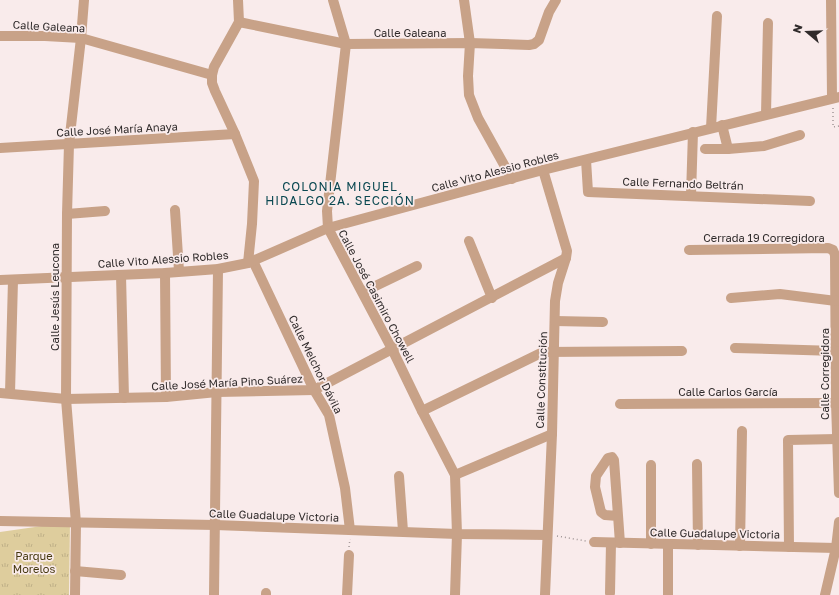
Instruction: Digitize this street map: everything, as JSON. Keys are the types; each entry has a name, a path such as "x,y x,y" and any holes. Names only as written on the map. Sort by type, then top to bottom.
{"street":[{"name":"Calle Jesús Leucona","path":"75,595 76,523 66,399 66,278 70,144 84,0"},
{"path":"238,0 239,22 218,58 212,74 212,83 254,181 251,262"},
{"name":"Calle José Casimiro Chowell","path":"333,0 346,44 327,212 328,228 363,292 455,475 457,534 455,595"},
{"path":"464,0 470,43 468,76 469,95 478,118 512,179"},
{"name":"Calle Galeana","path":"239,22 346,44 470,43 529,45 534,44 539,40 549,12 556,0"},
{"path":"831,0 835,20 836,97"},
{"path":"711,128 717,16"},
{"path":"766,114 768,23"},
{"name":"Calle Galeana","path":"0,36 81,38 212,74"},
{"name":"Calle Vito Alessio Robles","path":"0,280 164,273 218,268 251,262 328,228 543,170 836,97"},
{"path":"722,125 728,149"},
{"path":"691,196 693,132"},
{"name":"Calle José María Anaya","path":"0,148 235,134"},
{"path":"705,149 764,146 800,135"},
{"name":"Calle Fernando Beltrán","path":"586,160 588,192 810,201"},
{"name":"Calle Constitución","path":"543,170 567,251 558,283 555,301 552,434 545,595"},
{"path":"175,210 179,271"},
{"path":"67,214 105,212"},
{"path":"469,241 492,298"},
{"name":"Cerrada 19 Corregidora","path":"689,250 828,248 833,250 835,255"},
{"name":"Calle Corregidora","path":"835,255 837,270 836,300 838,331 836,351 836,403 839,493"},
{"name":"Calle José María Pino Suárez","path":"5,393 66,399 124,398 217,392 314,390 566,258"},
{"name":"Calle Melchor Dávila","path":"251,262 314,390 329,415 345,488 350,530"},
{"path":"363,292 417,266"},
{"path":"214,595 218,268"},
{"path":"164,273 166,396"},
{"path":"121,275 124,398"},
{"path":"5,393 13,280"},
{"path":"731,298 780,294 836,300"},
{"path":"555,321 603,322"},
{"path":"735,348 836,351"},
{"path":"422,411 540,353 682,351"},
{"name":"Calle Carlos García","path":"620,404 836,403"},
{"path":"740,546 742,431"},
{"path":"789,547 788,440 838,433"},
{"path":"455,475 552,434"},
{"path":"610,592 618,516 614,460 612,457 608,458 596,476 595,486 601,512 605,515 618,516"},
{"path":"697,464 698,545"},
{"path":"651,465 651,544"},
{"path":"399,476 403,532"},
{"name":"Calle Guadalupe Victoria","path":"0,521 215,525 457,534 547,535"},
{"path":"825,595 834,573 839,522"},
{"name":"Calle Guadalupe Victoria","path":"594,542 836,548"},
{"path":"668,544 668,595"},
{"path":"348,595 349,555"},
{"path":"75,570 121,575"}],"path":[{"path":"836,97 833,127 839,126"},
{"path":"349,555 350,530"},
{"path":"547,535 594,542"}],"green space":[{"name":"Parque Morelos","path":"70,522 69,595 0,595 0,532"}],"district":[{"name":"COLONIA MIGUEL HIDALGO 2A. SECCIÓN","path":"340,193"}]}
